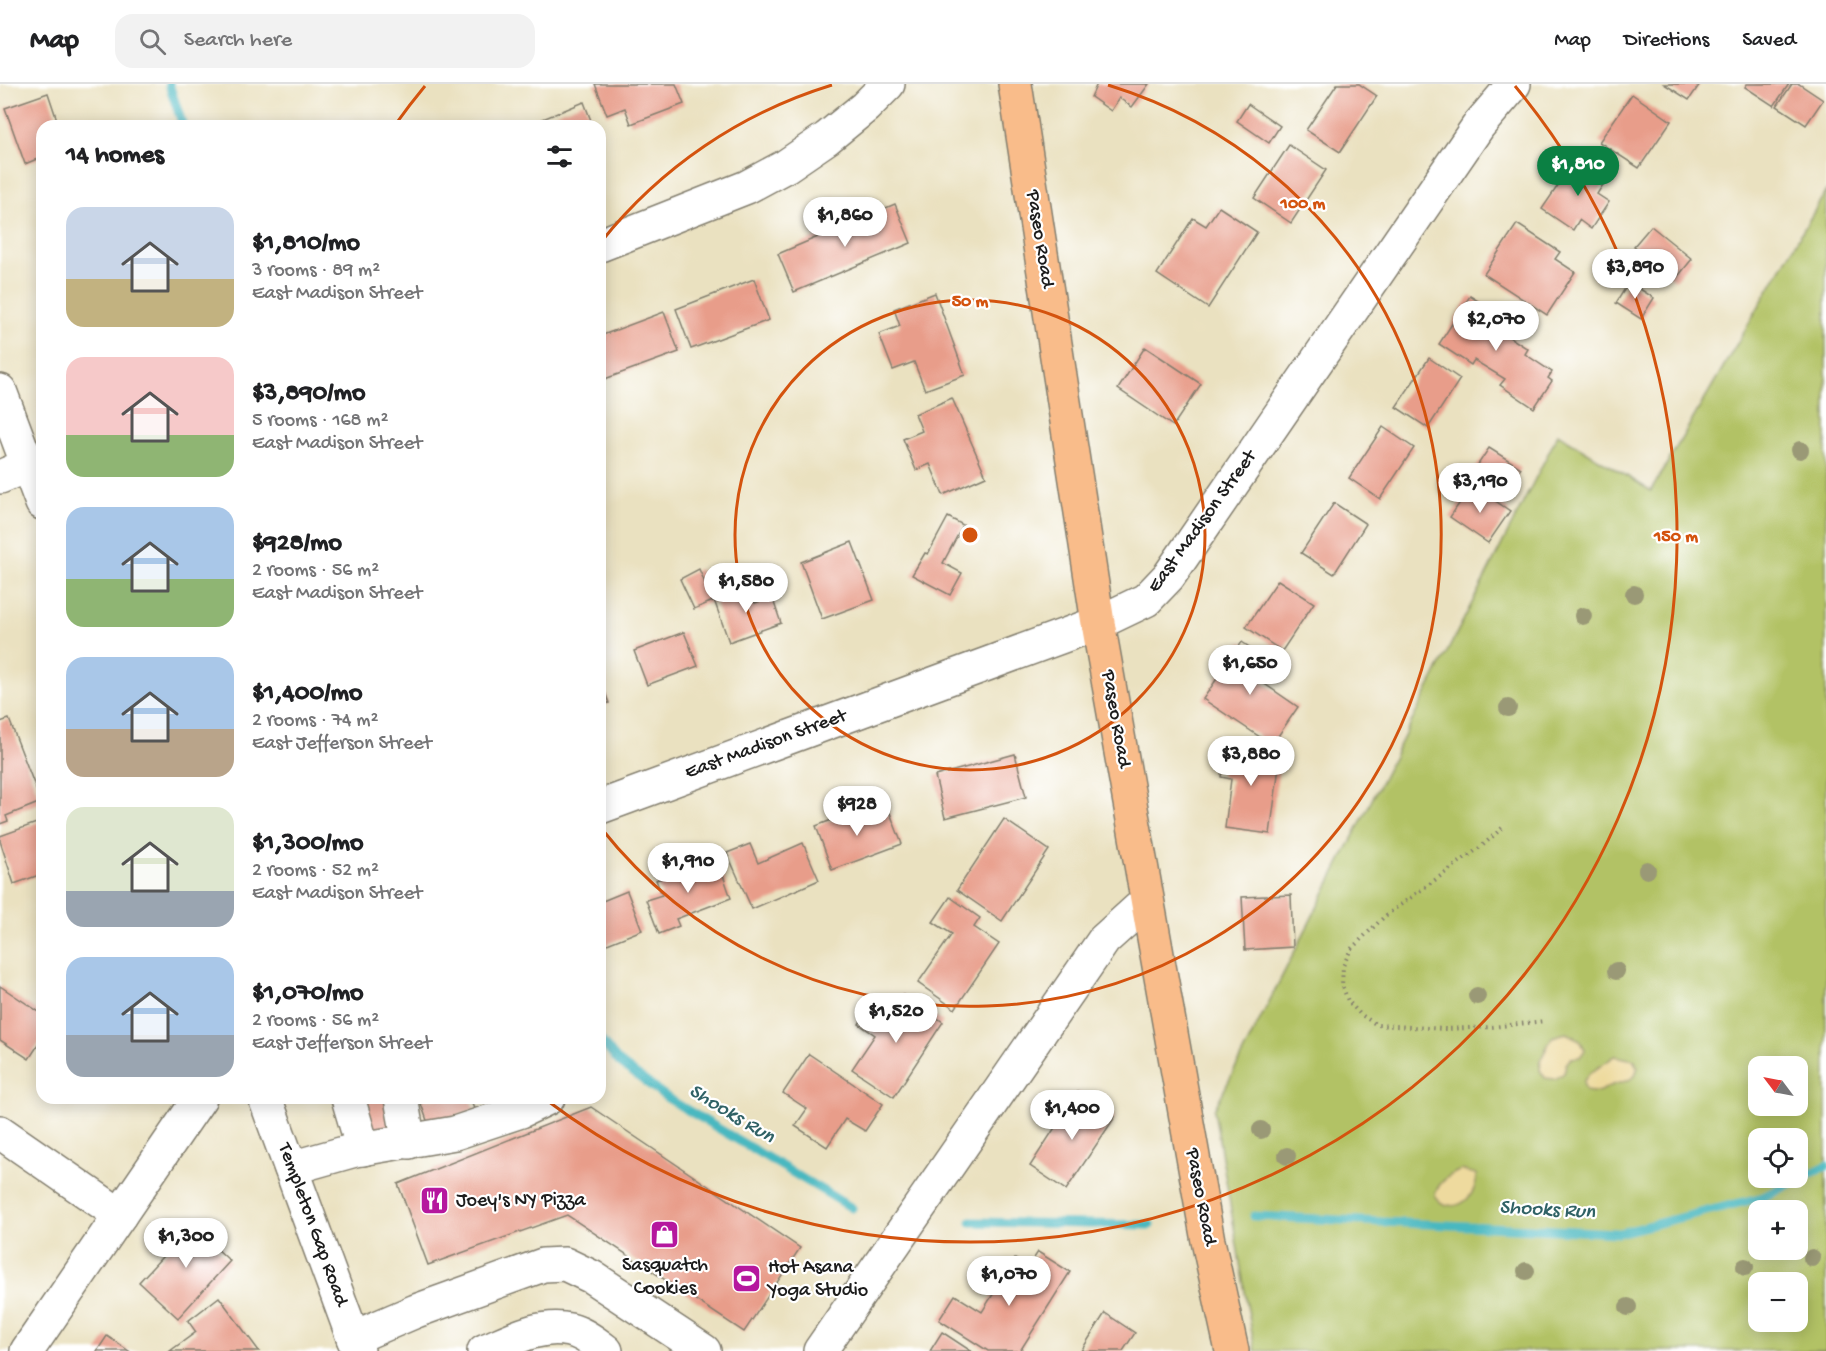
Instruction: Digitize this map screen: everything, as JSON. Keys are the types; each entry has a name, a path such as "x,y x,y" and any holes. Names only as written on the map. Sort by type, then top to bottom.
{"main road":[{"name":"Paseo Road","path":"1015,84 1098,623 1208,1241 1232,1351"}],"street":[{"path":"606,243 747,187 786,166 827,138 865,107 888,84"},
{"name":"East Madison Street","path":"606,805 1098,623 1146,600 1169,576 1479,125 1514,84"},
{"path":"0,391 23,467 36,492"},
{"path":"820,1351 1104,940 1146,902"},
{"path":"27,1351 196,1104"},
{"name":"Templeton Gap Road","path":"267,1104 356,1345"},
{"path":"350,1104 363,1149"},
{"path":"402,1104 409,1142"},
{"path":"291,1168 363,1149 455,1134 507,1106"},
{"path":"0,1132 120,1215"},
{"path":"356,1345 416,1311 543,1265 565,1264 591,1277 704,1351"},
{"path":"484,1351 538,1329 570,1330 593,1341 606,1351"}],"path":[{"path":"1502,828 1482,846 1385,916 1351,949 1343,966 1342,985 1348,1001 1360,1014 1377,1025 1446,1029 1545,1021"}],"green space":[{"path":"1826,191 1826,1351 1255,1351 1214,1110 1558,434 1651,491"}],"sand":[{"path":"1566,1033 1580,1040 1585,1050 1580,1057 1571,1058 1566,1064 1564,1073 1555,1079 1545,1078 1540,1070 1541,1059 1552,1037"},
{"path":"1615,1056 1634,1060 1638,1066 1635,1076 1599,1091 1586,1091 1583,1082 1589,1074"},
{"path":"1461,1170 1476,1174 1472,1194 1456,1205 1440,1202 1435,1196 1438,1187 1448,1177"}],"building":[{"path":"595,84 676,84 684,104 631,124 625,108 607,115"},
{"path":"1097,84 1149,84 1132,107 1119,98 1111,111 1091,97"},
{"path":"1337,84 1359,84 1377,96 1340,152 1306,130"},
{"path":"1664,84 1700,84 1689,100"},
{"path":"1747,84 1789,84 1774,106 1745,87"},
{"path":"1792,84 1799,84 1823,100 1806,125 1777,106"},
{"path":"48,93 57,120 36,120 36,159 25,164 5,108"},
{"path":"1632,94 1671,121 1639,168 1599,142"},
{"path":"584,102 591,120 540,120"},
{"path":"1248,104 1280,126 1269,143 1237,121"},
{"path":"1289,145 1326,170 1291,223 1254,198"},
{"path":"1576,159 1606,180 1597,194 1609,202 1591,229 1579,220 1573,230 1542,209"},
{"path":"895,204 911,243 794,292 778,254"},
{"path":"1219,207 1257,232 1208,308 1157,274 1193,218 1206,226"},
{"path":"1517,224 1560,252 1555,259 1575,272 1547,315 1484,274"},
{"path":"1651,226 1692,259 1675,280 1634,246"},
{"path":"754,279 769,320 691,349 676,309"},
{"path":"1629,282 1654,298 1641,319 1616,303"},
{"path":"935,293 965,375 925,390 914,362 893,370 879,334 900,326 894,309"},
{"path":"1470,296 1505,318 1497,329 1528,349 1525,354 1552,372 1548,378 1552,381 1534,408 1500,385 1505,379 1474,360 1471,365 1439,344"},
{"path":"664,312 679,352 606,379 606,334"},
{"path":"1145,347 1201,384 1173,426 1118,389"},
{"path":"1429,358 1460,379 1428,428 1396,407"},
{"path":"952,398 986,476 943,495 930,464 916,470 903,439 922,431 915,414"},
{"path":"1383,427 1414,448 1380,499 1349,478"},
{"path":"1489,448 1521,468 1503,496 1471,475"},
{"path":"1472,485 1510,511 1488,543 1450,517"},
{"path":"1334,503 1366,524 1334,574 1301,553"},
{"path":"948,517 963,525 943,563 962,573 950,595 912,575 925,553 928,554"},
{"path":"852,542 874,600 822,619 801,562"},
{"path":"699,569 713,601 694,609 680,579"},
{"path":"1278,580 1314,603 1282,651 1246,627"},
{"path":"749,587 755,603 772,597 781,623 729,642 714,600"},
{"path":"684,632 698,666 647,685 634,651"},
{"path":"1242,642 1268,660 1256,678 1298,707 1272,745 1203,699"},
{"path":"9,719 36,789 36,804 6,816 8,821 0,824 0,722"},
{"path":"1225,744 1281,752 1270,834 1225,828 1231,779 1221,777"},
{"path":"1015,754 1026,797 945,818 935,776"},
{"path":"868,806 873,820 890,813 902,844 832,870 816,826"},
{"path":"1004,819 1049,850 1002,921 957,890"},
{"path":"36,823 36,876 14,884 0,836"},
{"path":"803,843 819,880 752,909 727,853 750,844 758,863"},
{"path":"717,858 731,898 676,919 679,926 659,934 646,900 662,895 656,880"},
{"path":"627,891 642,930 606,945 606,900"},
{"path":"1291,895 1293,947 1245,950 1242,897"},
{"path":"950,897 980,918 974,927 999,944 955,1009 918,983 952,934 933,922"},
{"path":"0,986 36,1010 36,1048 29,1059 0,1040"},
{"path":"903,995 943,1022 894,1097 852,1069 875,1035 859,1024 870,1007 887,1018"},
{"path":"809,1054 883,1104 865,1131 845,1119 827,1147 795,1126 807,1109 783,1093"},
{"path":"1078,1092 1115,1117 1066,1190 1030,1166"},
{"path":"365,1104 391,1104 395,1130 370,1134"},
{"path":"421,1104 472,1104 474,1109 429,1126"},
{"path":"591,1107 800,1248 744,1332 567,1215 428,1265 398,1184"},
{"path":"198,1218 222,1240 215,1247 230,1261 178,1318 139,1282"},
{"path":"1038,1252 1070,1272 1020,1351 988,1351 939,1320 955,1295 982,1312 1015,1259 1028,1267"},
{"path":"219,1297 259,1351 170,1351 196,1332 188,1321"},
{"path":"1105,1313 1135,1333 1123,1351 1081,1351"},
{"path":"942,1332 971,1351 930,1351"},
{"path":"107,1336 129,1351 97,1351"}],"waterway":[{"name":"Shooks Run","path":"169,84 181,120"},
{"name":"Shooks Run","path":"606,1047 620,1063 669,1099 852,1208"},
{"name":"Shooks Run","path":"1254,1216 1619,1233 1763,1197 1826,1166"},
{"name":"Shooks Run","path":"971,1222 1150,1225"}],"place":[{"name":"Joey's NY Pizza","path":"435,1201"},
{"name":"Sasquatch Cookies","path":"665,1235"},
{"name":"Hot Asana Yoga Studio","path":"747,1279"}]}
